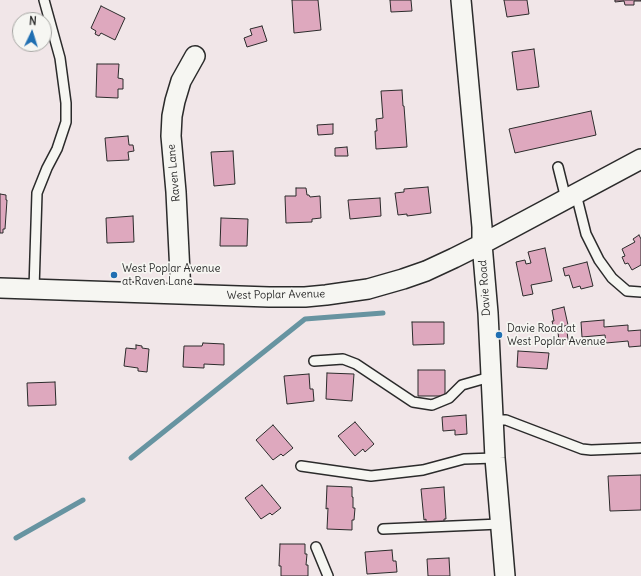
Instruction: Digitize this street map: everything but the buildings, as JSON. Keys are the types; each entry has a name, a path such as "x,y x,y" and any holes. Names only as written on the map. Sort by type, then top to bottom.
{"street":[{"name":"Davie Road","path":"461,0 480,200 488,313 495,458 505,576"},
{"name":"Raven Lane","path":"181,294 176,192 171,136 172,116 181,82 195,56"},
{"name":"West Poplar Avenue","path":"0,288 269,297 326,295 353,291 386,284 426,271 482,244 641,159"}],"lane":[{"path":"34,289 37,193 47,168 57,149 66,122 66,103 60,58 44,0"},
{"path":"558,167 586,234 599,260 612,278 627,291 641,292"},
{"path":"314,360 343,359 356,364 413,402 432,405 449,398 462,385 490,377"},
{"path":"493,420 506,420 582,449 641,448"},
{"path":"301,466 371,476 423,470 464,459 495,458"},
{"path":"383,529 500,524"},
{"path":"316,547 328,576"}],"waterway":[{"path":"131,458 305,319 383,313"},
{"path":"16,538 83,500"}],"place":[{"name":"West Poplar Avenue at Raven Lane","path":"114,275"},
{"name":"Davie Road at West Poplar Avenue","path":"499,335"}]}
